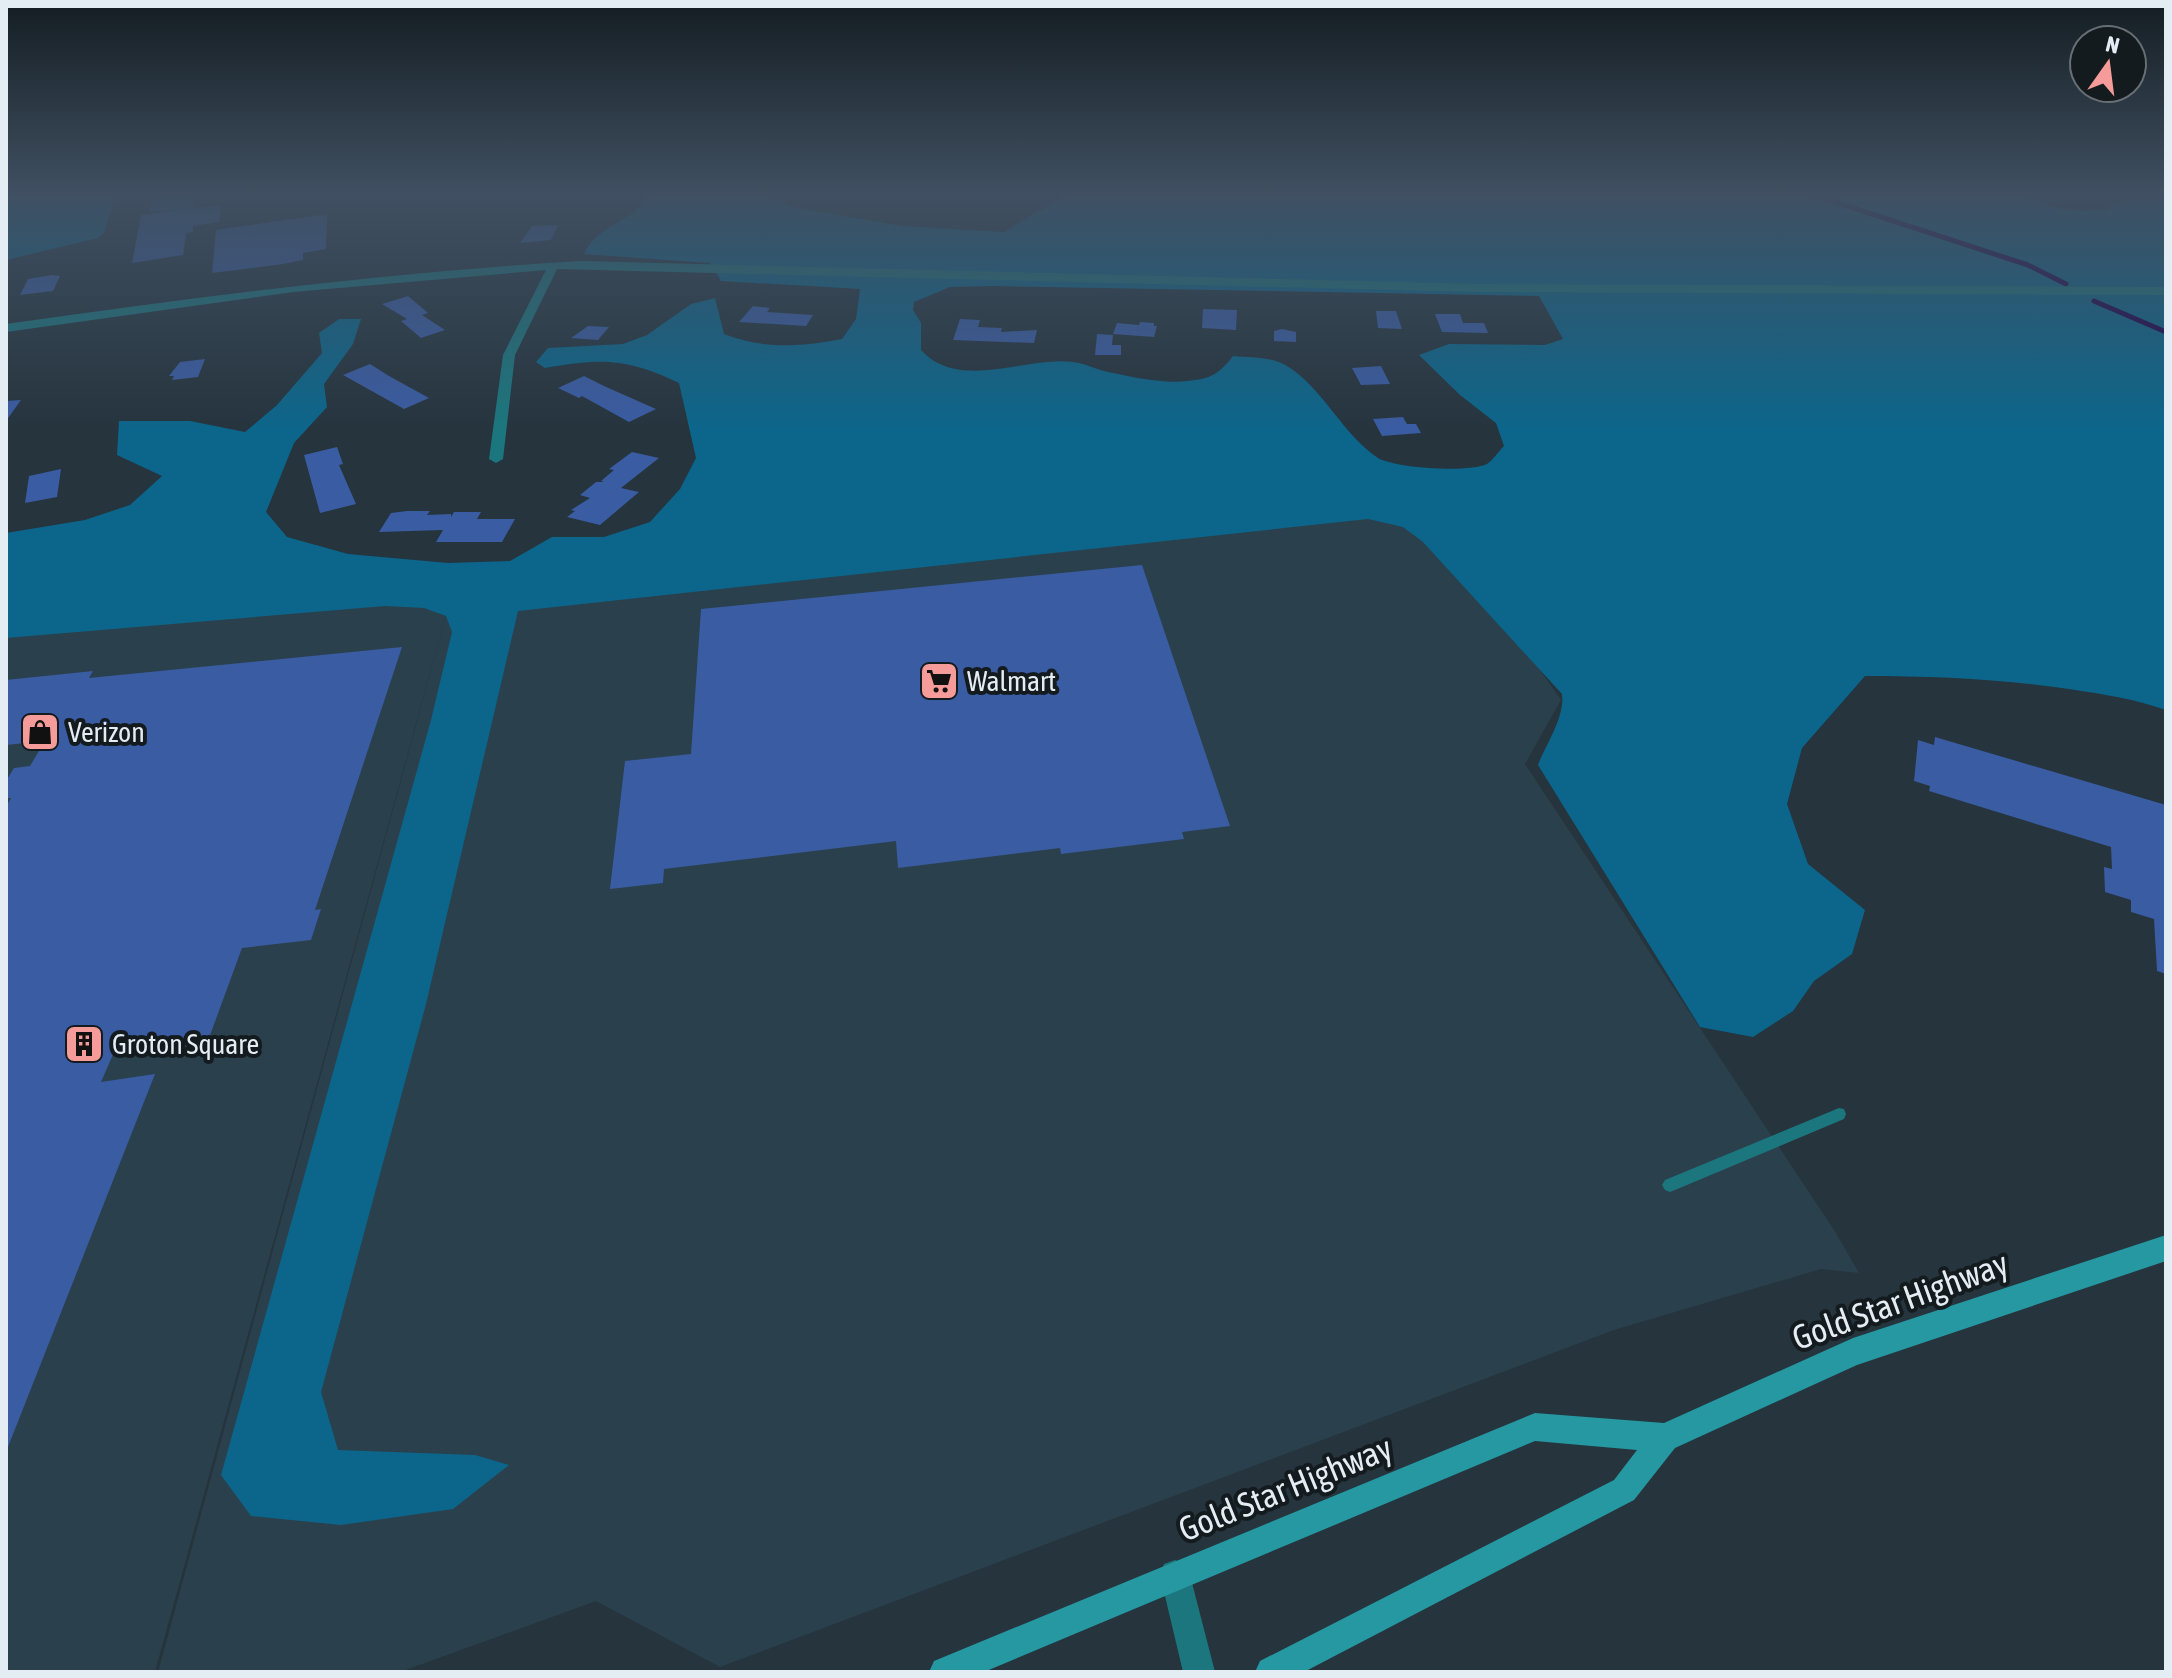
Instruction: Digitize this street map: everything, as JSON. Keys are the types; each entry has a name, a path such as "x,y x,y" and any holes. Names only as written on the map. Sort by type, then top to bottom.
{"main road":[{"name":"Gold Star Highway","path":"1271,1672 1624,1490 1665,1438 1853,1352 2166,1248"},
{"name":"Gold Star Highway","path":"945,1672 1535,1427 1665,1438"}],"street":[{"path":"6,328 311,286 465,273"},
{"path":"496,459 509,355 549,273"},
{"path":"860,273 1476,288 2166,291"},
{"path":"1175,1575 1199,1672"}],"lane":[{"path":"1670,1185 1839,1114"}],"shaded area":[{"path":"716,273 2166,273 2166,710 2118,697 2043,686 1967,679 1865,676 1802,748 1787,804 1808,864 1865,910 1852,954 1814,981 1793,1011 1753,1037 1700,1027 1538,765 1558,721 1562,694 1423,542 1403,527 1368,519 518,611 426,1004 321,1392 338,1450 475,1455 509,1465 453,1509 341,1525 251,1516 221,1475 431,720 452,632 446,616 424,608 385,606 6,638 6,533 85,520 130,505 162,476 117,455 119,421 190,421 245,432 277,405 322,353 319,333 339,319 361,319 353,344 324,384 327,407 294,443 266,512 287,537 348,554 448,563 510,561 552,537 604,537 650,522 680,489 696,458 679,383 644,369 614,362 545,368 536,362 548,348 623,344 647,335 691,304 715,298 724,334 753,342 783,345 842,339 856,319 860,289 721,281","holes":["950,287 1539,296 1563,339 1545,345 1449,344 1419,355 1460,395 1496,423 1504,446 1487,464 1449,469 1415,467 1378,458 1354,437 1312,387 1287,366 1274,360 1233,356 1214,374 1178,382 1127,376 1073,362 1054,361 993,370 954,369 936,362 921,350 921,323 913,310 914,302"]},
{"path":"1424,504 1561,700 1525,764 1836,1233 1859,1273 1821,1269 1614,1330 720,1667 596,1601 400,1672 158,1672 452,593 155,1672 6,1672 6,625"}],"building":[{"path":"60,276 53,291 20,295 28,279"},
{"path":"408,296 428,313 422,315 445,330 421,338 401,321 407,319 382,304"},
{"path":"753,306 770,308 767,312 813,315 806,326 739,322"},
{"path":"1203,309 1237,310 1236,330 1202,328"},
{"path":"1376,311 1396,311 1402,329 1378,328"},
{"path":"1435,314 1460,314 1463,323 1484,323 1488,333 1442,332"},
{"path":"960,319 980,320 978,327 1002,328 1001,332 1037,330 1034,343 953,340"},
{"path":"1140,322 1157,326 1154,337 1113,334 1117,323 1139,325"},
{"path":"588,326 609,327 598,340 571,338"},
{"path":"1274,331 1296,332 1296,342 1274,341"},
{"path":"1097,334 1113,335 1112,345 1121,345 1121,355 1095,355"},
{"path":"205,359 198,377 172,380 174,376 169,376 180,362"},
{"path":"370,364 429,398 404,409 343,375"},
{"path":"1381,366 1390,384 1361,385 1352,368"},
{"path":"584,376 656,409 629,422 582,396 579,398 558,388"},
{"path":"21,400 6,421 6,401"},
{"path":"1403,417 1407,424 1416,424 1421,433 1382,436 1373,419"},
{"path":"337,447 343,464 339,465 356,504 320,513 304,455"},
{"path":"632,452 659,458 621,488 639,492 600,525 567,517 575,511 571,510 590,498 580,495 596,482 604,482 601,481 614,470 609,469"},
{"path":"61,469 57,497 25,503 29,476"},
{"path":"430,511 427,515 451,514 451,517 454,512 481,512 477,519 515,519 502,542 436,542 443,530 379,532 391,513"},
{"name":"Walmart","path":"1142,565 1230,826 1182,832 1184,839 1061,854 1060,848 898,868 896,841 664,869 663,883 610,889 625,761 691,754 701,609"},
{"name":"Groton Square","path":"402,647 315,910 321,909 311,940 242,948 209,1038 115,1050 101,1082 155,1074 6,1452 6,807 11,798 6,798 6,781 14,768 30,766 45,741 6,745 6,680 93,671 89,678"},
{"path":"1935,737 2166,805 2166,974 2157,971 2154,919 2131,912 2131,900 2105,892 2104,867 2112,869 2111,847 1929,791 1930,786 1914,781 1918,740 1934,745"}],"waterway":[{"path":"2045,273 2066,284"},
{"path":"2094,301 2166,332"}],"place":[{"name":"Walmart","path":"939,681"},
{"name":"Verizon","path":"40,732"},
{"name":"Groton Square","path":"84,1044"}]}
